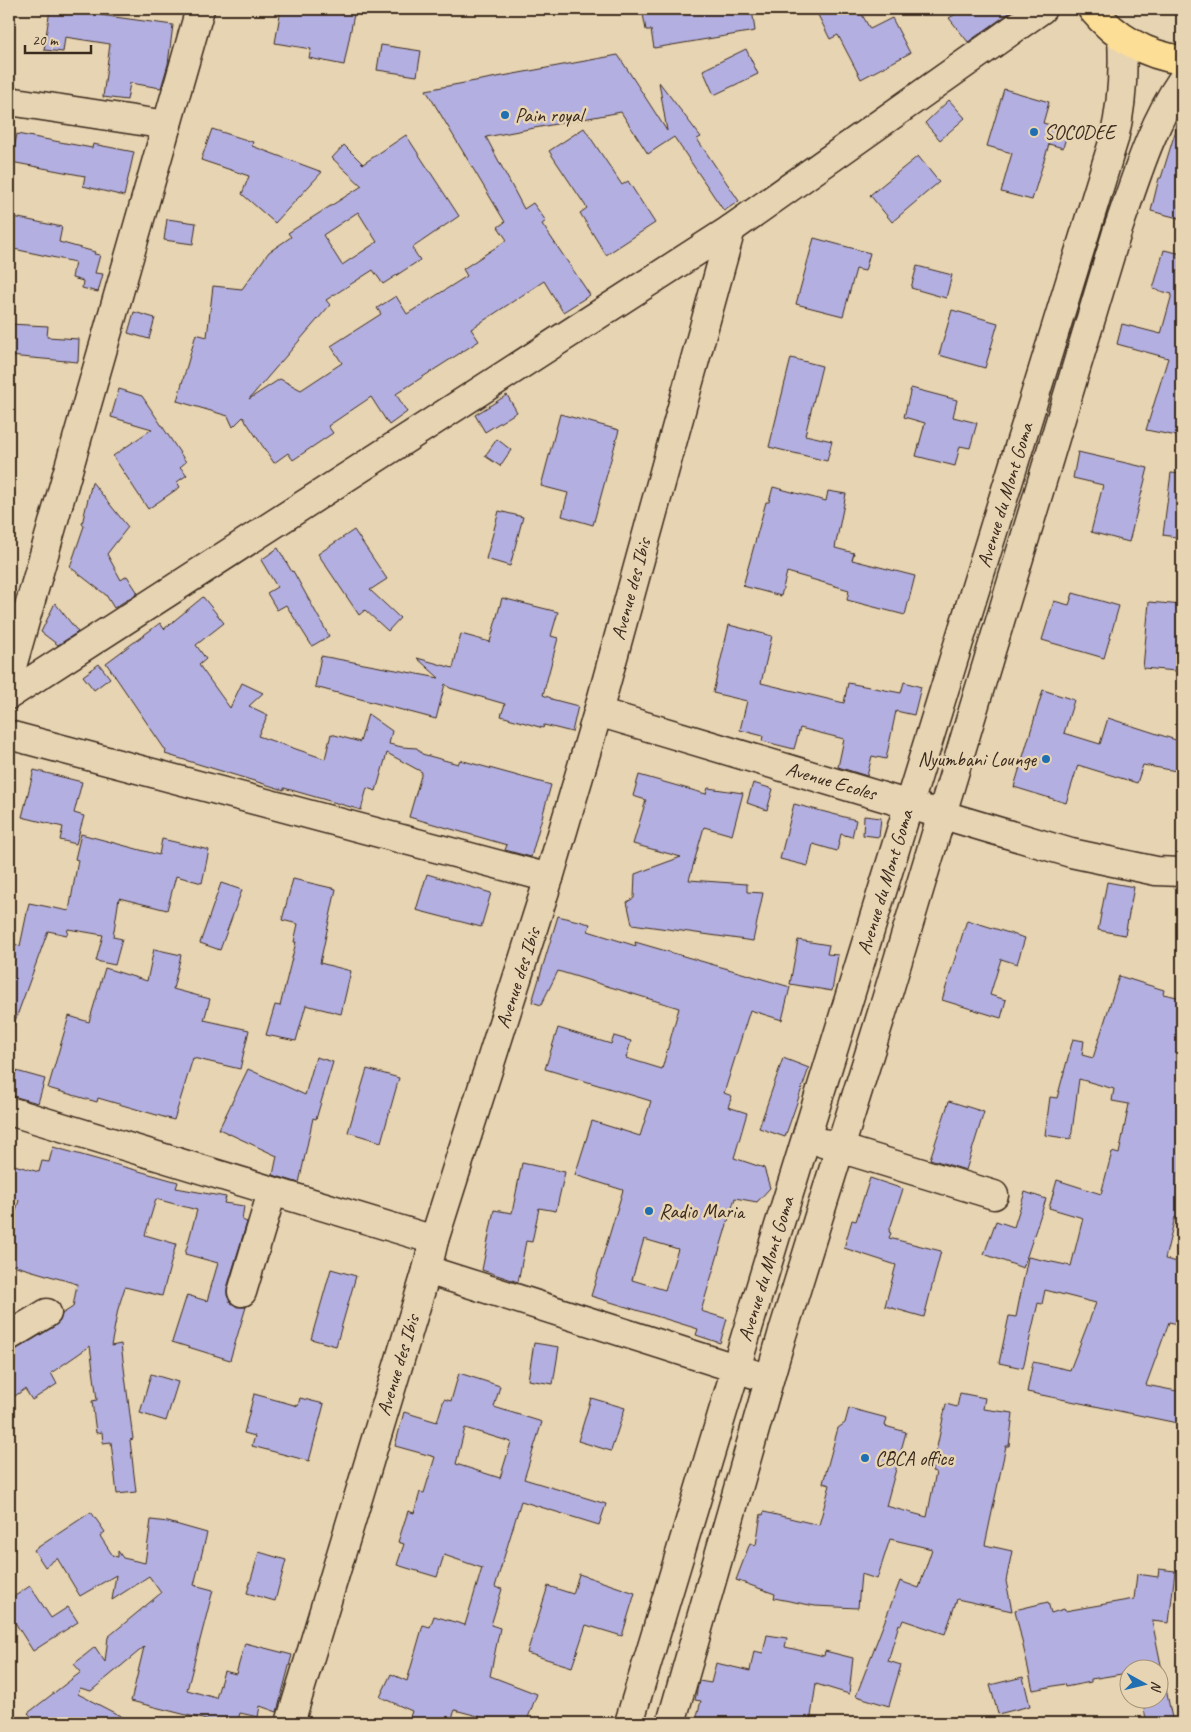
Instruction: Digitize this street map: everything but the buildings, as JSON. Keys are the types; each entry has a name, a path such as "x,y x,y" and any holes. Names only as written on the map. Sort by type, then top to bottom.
{"main road":[{"path":"1092,9 1104,23 1122,38 1151,53 1182,60"}],"street":[{"path":"9,678 200,9"},
{"path":"9,695 731,228 1042,9"},
{"name":"Avenue du Mont Goma","path":"629,1723 735,1368 1114,139 1123,84 1122,38"},
{"path":"671,1723 769,1379 942,815 1116,232 1150,142 1173,94 1182,80"},
{"path":"9,102 166,125"},
{"name":"Avenue des Ibis","path":"290,1723 427,1270 434,1240 549,878 598,712 731,228"},
{"path":"960,640 992,649"},
{"name":"Avenue Ecoles","path":"598,712 1071,853 1156,871 1182,872"},
{"path":"9,735 549,878"},
{"path":"852,990 886,1000"},
{"path":"9,1111 434,1240"},
{"path":"806,1138 994,1195"},
{"path":"242,1292 272,1192"},
{"path":"427,1270 769,1379"},
{"path":"9,1336 47,1313"}],"place":[{"name":"Pain royal","path":"505,115"},
{"name":"SOCODEE","path":"1034,132"},
{"name":"Nyumbani Lounge","path":"1046,759"},
{"name":"Radio Maria","path":"649,1211"},
{"name":"CBCA office","path":"865,1458"}]}
